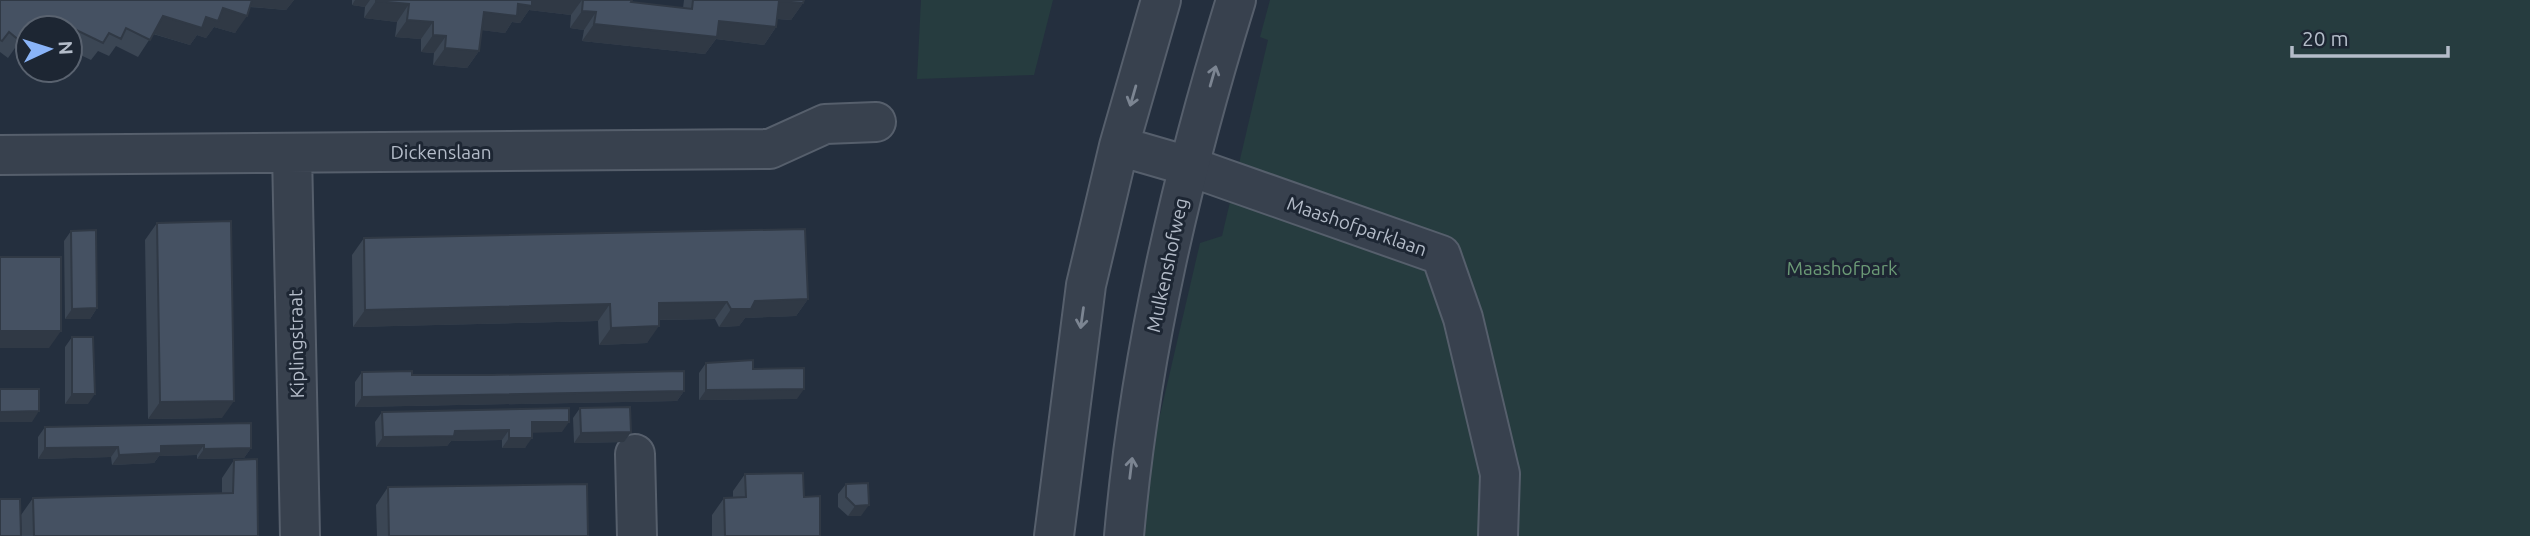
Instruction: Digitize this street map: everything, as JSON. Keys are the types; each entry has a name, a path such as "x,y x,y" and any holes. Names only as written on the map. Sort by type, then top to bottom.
{"street":[{"path":"1054,536 1086,285 1119,146 1161,0"},
{"name":"Mulkenshofweg","path":"1124,536 1130,469 1165,268 1188,166 1236,0"},
{"name":"Dickenslaan","path":"0,155 770,149 825,124 876,121"},
{"name":"Maashofparklaan","path":"1119,146 1188,166 1441,255 1463,318 1500,474 1498,536"},
{"name":"Kiplingstraat","path":"292,153 300,536"},
{"path":"635,454 637,536"}],"green space":[{"path":"921,0 1053,0 1034,75 917,79"},
{"name":"Maashofpark","path":"1270,0 2530,0 2530,536 1141,536 1157,428 1200,243 1222,236 1268,40 1260,37"}],"building":[{"path":"0,0 252,0 247,16 223,8 218,21 206,17 202,28 163,16 150,40 126,28 121,39 109,33 103,43 84,34 84,14 14,14 14,36 9,32 0,40"},
{"path":"376,0 532,0 532,6 518,4 517,16 484,12 479,51 445,48 446,36 433,35 433,22 407,20 409,4"},
{"path":"583,0 632,0 631,2 692,9 693,0 804,0 803,3 779,1 776,27 719,21 717,37 594,24 596,12 582,11"},
{"path":"231,221 234,401 160,402 157,223"},
{"path":"805,229 808,299 755,301 751,309 731,309 727,302 659,303 659,326 611,328 610,304 365,310 364,238"},
{"path":"96,230 97,308 72,309 71,231"},
{"path":"0,257 61,257 61,331 0,331"},
{"path":"72,337 93,337 95,394 72,394"},
{"path":"753,360 753,369 804,368 804,389 706,390 706,363"},
{"path":"412,371 412,375 490,375 684,371 684,391 362,397 362,372"},
{"path":"0,389 39,389 39,411 0,412"},
{"path":"630,407 631,432 581,433 580,408"},
{"path":"569,408 569,422 532,422 532,438 509,438 509,430 455,431 454,436 383,437 382,412"},
{"path":"251,423 251,448 161,446 161,453 119,455 118,447 45,448 45,427"},
{"path":"257,459 258,536 34,536 33,498 233,493 234,460"},
{"path":"803,473 804,497 820,496 820,536 725,536 724,498 746,497 745,474"},
{"path":"868,483 869,505 855,506 846,497 846,484"},
{"path":"587,484 588,536 389,536 388,487"},
{"path":"0,499 20,499 21,536 0,536"}]}
